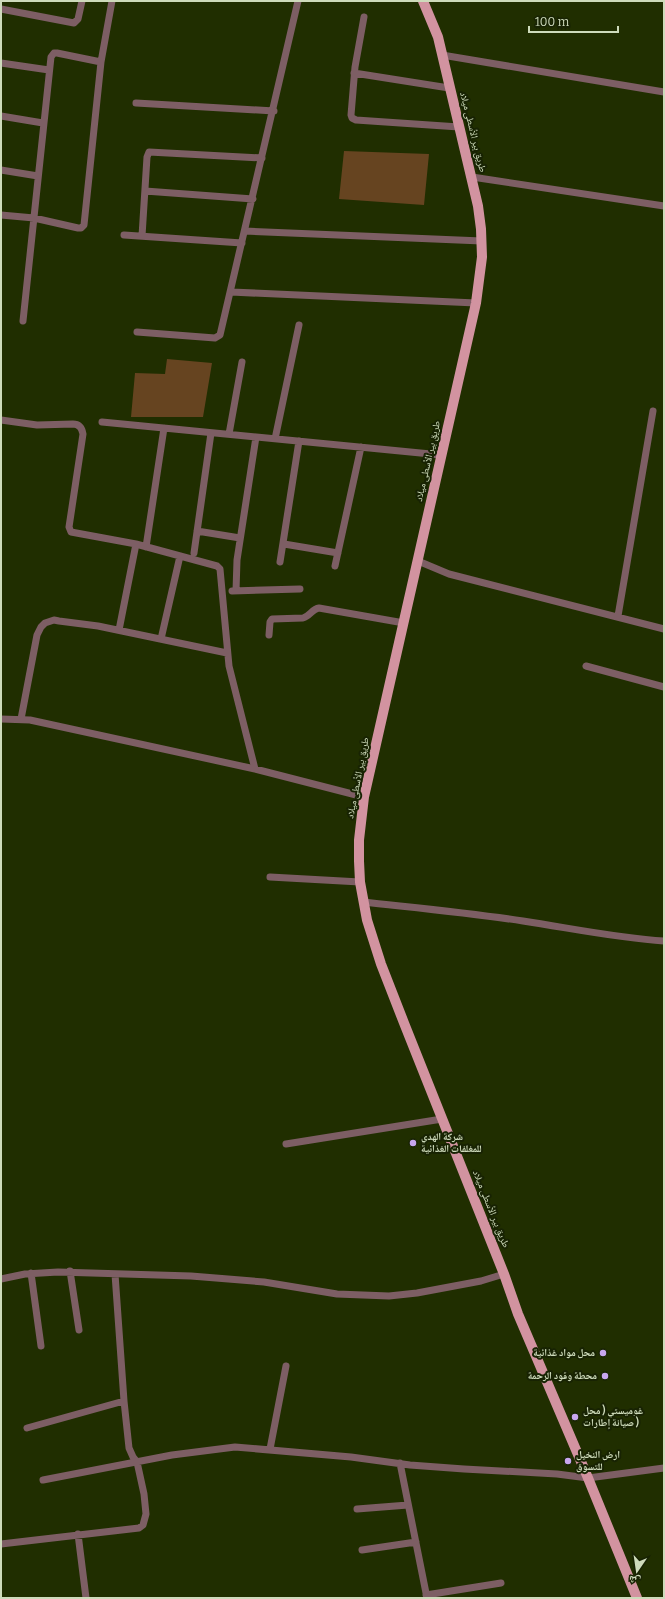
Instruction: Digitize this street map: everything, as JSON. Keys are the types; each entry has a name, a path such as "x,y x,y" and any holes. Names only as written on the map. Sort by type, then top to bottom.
{"main road":[{"name":"طريق بير الأسطى ميلاد","path":"423,1 432,19 472,177 479,212 482,242 481,272 476,303 364,797 360,840 360,882 381,964 504,1274 518,1314 637,1598"}],"street":[{"path":"1,9 74,23 78,19 82,1"},
{"path":"1,215 34,218 78,228 84,225 101,62 112,1"},
{"path":"136,332 218,338 221,334 274,111 298,1"},
{"path":"364,17 354,72 351,115 353,119 460,127"},
{"path":"23,321 51,57 54,53 101,62"},
{"path":"442,55 664,92"},
{"path":"1,63 49,70"},
{"path":"354,72 449,88"},
{"path":"136,103 274,111"},
{"path":"1,116 43,123"},
{"path":"142,236 147,155 151,152 262,158"},
{"path":"1,170 38,176"},
{"path":"472,177 664,206"},
{"path":"145,191 253,199"},
{"path":"245,231 482,242"},
{"path":"124,235 242,243"},
{"path":"230,292 476,303"},
{"path":"275,439 299,325"},
{"path":"228,434 242,362"},
{"path":"618,616 653,411"},
{"path":"1,420 37,424 73,424 80,427 83,434 69,530 72,533 136,544 217,566 221,570 227,653 236,698 255,769"},
{"path":"102,422 441,455"},
{"path":"146,547 164,428"},
{"path":"194,553 211,433"},
{"path":"256,437 240,538 234,591 300,589"},
{"path":"280,562 299,441"},
{"path":"335,566 361,447"},
{"path":"197,531 240,538"},
{"path":"119,630 136,544"},
{"path":"284,544 338,553"},
{"path":"161,639 180,556"},
{"path":"418,561 448,574 618,616 664,629"},
{"path":"269,635 270,622 272,619 303,618 313,610 319,608 404,623"},
{"path":"20,719 37,635 41,627 49,621 54,620 98,626 227,653"},
{"path":"586,666 664,687"},
{"path":"1,719 20,719 255,769 364,797"},
{"path":"270,877 360,882"},
{"path":"364,902 462,913 619,937 664,941"},
{"path":"286,1144 442,1119"},
{"path":"1,1278 31,1273 70,1272 234,1279 337,1294 389,1296 417,1293 481,1281 504,1274"},
{"path":"70,1272 79,1330"},
{"path":"31,1273 41,1346"},
{"path":"1,1544 139,1528 143,1525 146,1514 144,1494 137,1462 129,1448 124,1401 116,1274"},
{"path":"270,1449 286,1366"},
{"path":"27,1428 124,1401"},
{"path":"43,1480 172,1455 235,1447 270,1449 464,1469 557,1474 588,1478 664,1468"},
{"path":"400,1463 426,1597 501,1583"},
{"path":"357,1509 408,1505"},
{"path":"78,1534 86,1598"},
{"path":"362,1550 416,1542"}],"shaded area":[{"path":"344,151 429,154 424,205 339,199"},
{"path":"167,359 212,363 203,417 131,417 135,373 165,374"}],"place":[{"name":"شركة الهدي للمغلفات الغذائية","path":"413,1143"},
{"name":"محل مواد غذائية","path":"603,1353"},
{"name":"محطة وقود الرحمة","path":"605,1376"},
{"name":"غوميستي ( محل صيانة إطارات )","path":"575,1417"},
{"name":"ارض النخيل للتسوق","path":"568,1461"}]}
